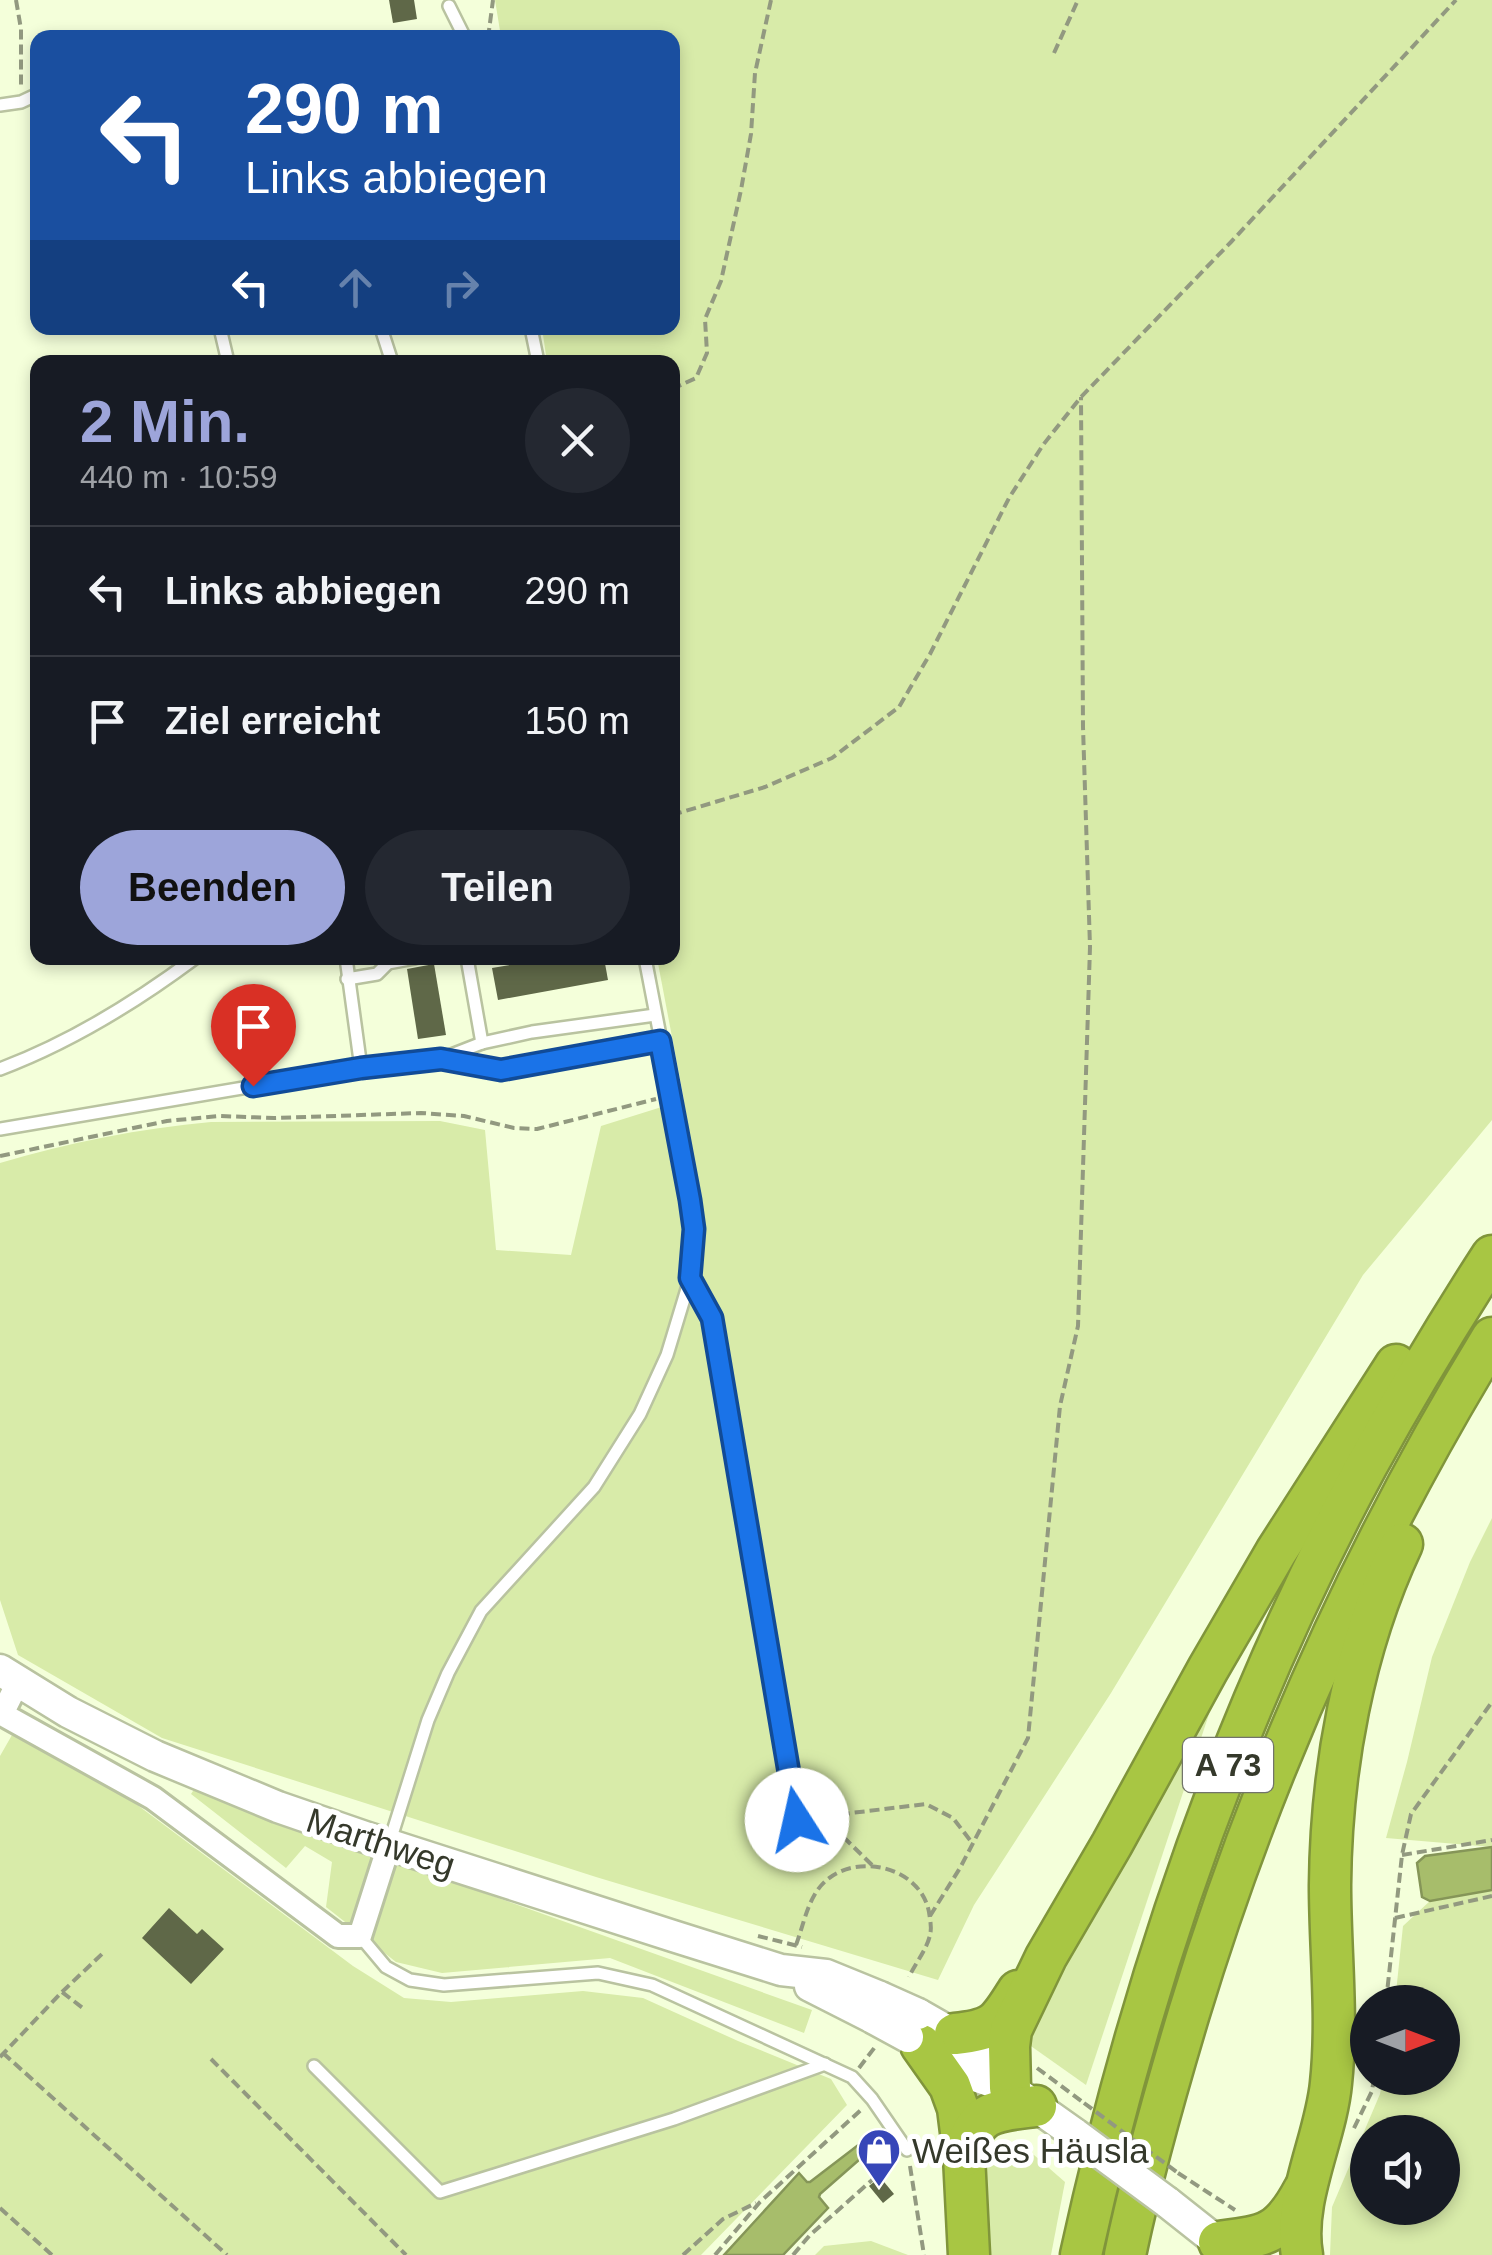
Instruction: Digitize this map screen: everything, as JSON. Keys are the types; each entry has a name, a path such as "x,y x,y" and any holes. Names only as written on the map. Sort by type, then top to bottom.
{"highway":[{"name":"A 73","path":"1080,2255 1103,2156 1155,1974 1240,1736 1346,1505 1392,1420 1492,1256"},
{"path":"964,2156 968,2137 982,2117 1023,2097 1009,2046 1012,2030 1046,1957 1208,1668 1315,1488 1395,1366 1458,1308"},
{"name":"A 73","path":"1125,2255 1190,2009 1268,1782 1339,1617 1420,1457 1492,1338"},
{"name":"A 73","path":"1302,2255 1300,2231 1308,2182 1327,2116 1332,2082 1330,1884 1338,1778 1349,1710 1387,1578 1441,1468 1456,1396"},
{"path":"969,2255 961,2121 955,2097 926,2033 985,2030 997,2022 1046,1957"},
{"name":"A 73","path":"1226,2249 1274,2230 1287,2217 1308,2182"}],"main road":[{"name":"Marthweg","path":"9,1676 68,1712 184,1770 278,1807 389,1845 788,1958 826,1975 876,2021 926,2033 972,2074 1023,2097 1226,2249"}],"street":[{"path":"9,1676 2,1714 153,1798 338,1936 360,1936 389,1845"}],"lane":[{"path":"449,6 461,30"},
{"path":"0,106 30,98"},
{"path":"0,1069 91,1024 184,965"},
{"path":"347,965 361,1068"},
{"path":"348,978 378,974 386,965"},
{"path":"467,965 482,1043"},
{"path":"389,1845 414,1760 448,1672 480,1611 594,1487 640,1414 666,1355 690,1278 694,1229 686,1170 646,965"},
{"path":"0,1129 361,1068 441,1059 482,1043 532,1032 655,1014"},
{"path":"441,1059 501,1070 660,1041"},
{"path":"690,1278 712,1318 797,1820"},
{"path":"360,1936 386,1967 410,1980 444,1985 598,1973 652,1985 852,2077 907,2150"},
{"path":"314,2066 440,2192 674,2120 826,2064"}],"path":[{"path":"16,0 21,29 21,102"},
{"path":"489,30 493,0"},
{"path":"680,385 696,378 707,353 705,320 720,281 741,190 751,134 755,73 771,0"},
{"path":"1054,54 1078,0"},
{"path":"680,813 765,787 832,758 898,706 930,654 1009,498 1043,445 1081,398 1456,0"},
{"path":"930,1916 1028,1738 1060,1406 1078,1326 1090,947 1083,726 1081,398"},
{"path":"0,1156 167,1121 218,1116 421,1113 537,1129 670,1095"},
{"path":"1388,1985 1402,1855 1411,1814 1492,1702"},
{"path":"797,1820 926,1804 954,1818 973,1844"},
{"path":"822,1816 874,1867"},
{"path":"1402,1855 1492,1840"},
{"path":"788,1958 815,1893 835,1874 858,1866 882,1867 909,1878 927,1903 930,1935 909,1976"},
{"path":"1395,1918 1492,1896"},
{"path":"102,1954 2,2055 227,2255"},
{"path":"62,1992 84,2009"},
{"path":"852,2077 876,2021"},
{"path":"211,2058 406,2255"},
{"path":"714,2255 760,2202 872,2099"},
{"path":"1084,2102 1178,2173"},
{"path":"793,2255 810,2235 907,2150"},
{"path":"907,2150 924,2255"},
{"path":"683,2255 723,2219 760,2202"},
{"path":"0,2208 52,2255"}],"shaded area":[{"path":"495,0 1492,0 1492,1120 1363,1275 1111,1693 974,1905 938,1980 596,1877 162,1738 18,1655 0,1600 0,1163 105,1137 211,1122 440,1121 485,1130 496,1250 571,1255 601,1126 684,1100 658,965 680,965 680,355 546,355 543,335 680,335 680,30 500,30"},
{"path":"1492,1518 1492,1847 1386,1838 1432,1657"},
{"path":"1221,1678 1086,2085 1028,2044 1055,1974"},
{"path":"12,1735 132,1801 353,1966 404,1998 451,2002 583,1991 643,1998 831,2079 847,2105 701,2255 0,2255 0,1756"},
{"path":"197,1785 414,1868 812,2010 804,2033 610,1958 442,1973 396,1962 326,1907 332,1862 305,1846 286,1868 191,1794"},
{"path":"1492,1847 1492,1890 1430,1901 1422,1897 1417,1863 1425,1856"},
{"path":"1492,1890 1492,2255 1330,2255 1332,2207 1350,2165 1350,2225 1460,2225 1460,2115 1371,2115 1380,2095 1460,2095 1460,1985 1397,1985 1403,1926 1430,1901"},
{"path":"870,2136 876,2145 820,2194 828,2208 783,2255 724,2255 799,2173 810,2182"},
{"path":"998,2145 1034,2155 1065,2182 1051,2255 985,2255 978,2166"},
{"path":"871,2241 908,2255 815,2255 824,2246"}],"building":[{"path":"389,0 414,0 417,19 393,23"},
{"path":"434,965 446,1035 418,1039 407,969"},
{"path":"605,965 608,980 498,1000 492,968"},
{"path":"169,1908 197,1934 202,1929 224,1949 191,1984 142,1938"},
{"name":"Weißes Häusla","path":"880,2177 894,2194 883,2203 869,2186"}],"place":[{"name":"Weißes Häusla","path":"879,2188"}],"route":[{"path":"253,1086 441,1059 501,1070 660,1041 694,1229 690,1278 712,1318 797,1820"}]}
